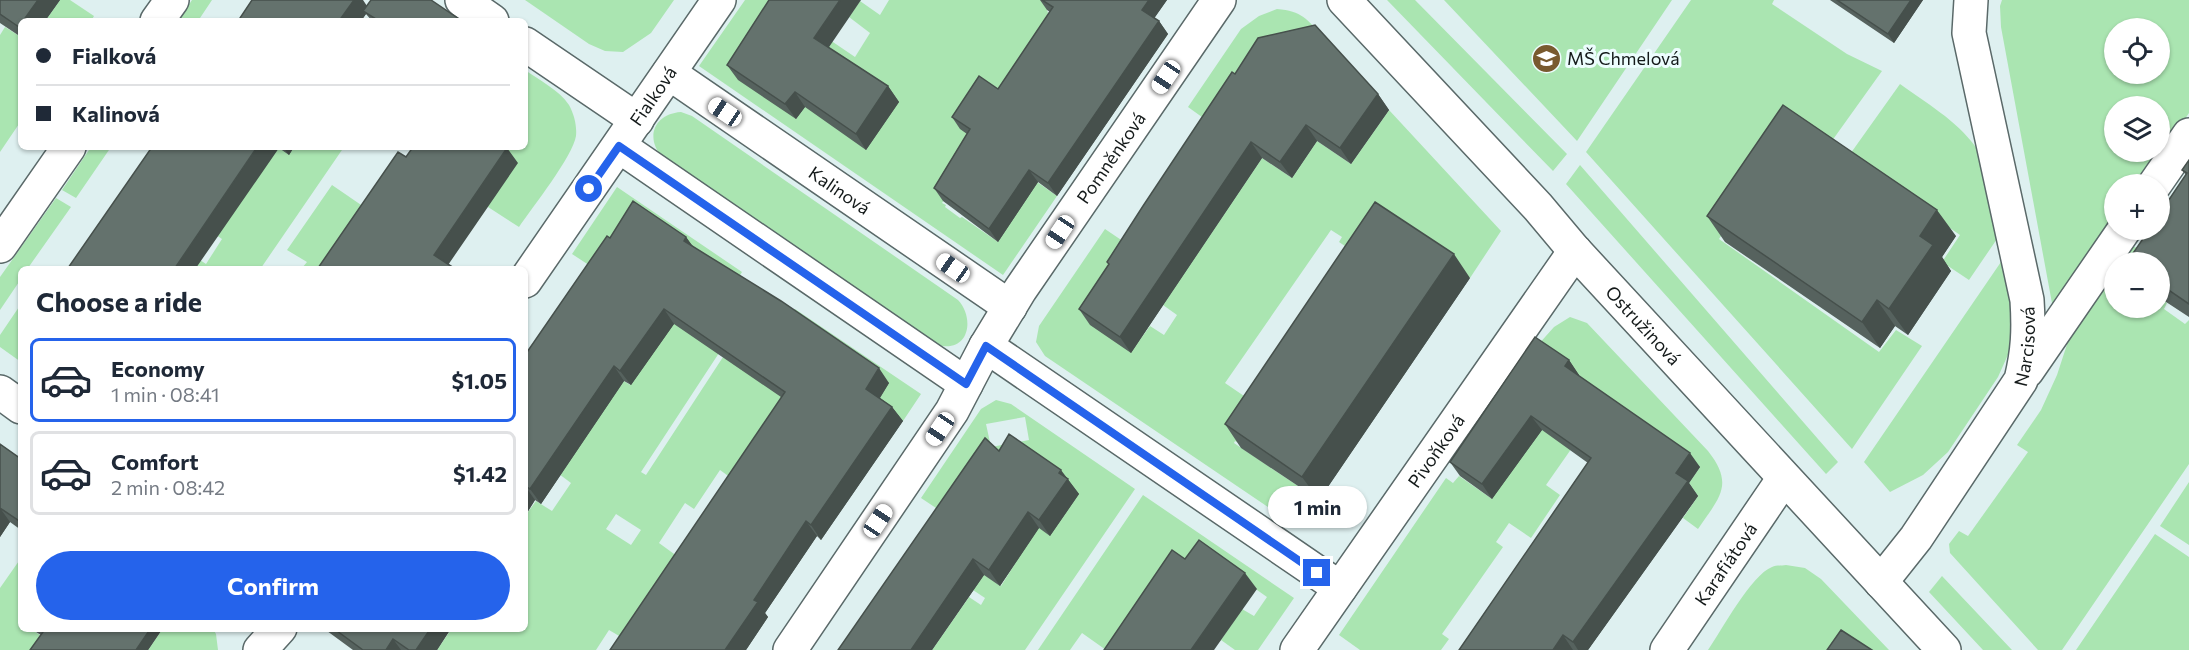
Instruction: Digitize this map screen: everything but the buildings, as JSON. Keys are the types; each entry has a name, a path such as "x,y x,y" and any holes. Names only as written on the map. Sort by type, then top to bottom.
{"street":[{"path":"159,18 172,0"},
{"path":"462,0 488,18"},
{"name":"Fialková","path":"528,277 719,0"},
{"name":"Pomněnková","path":"790,650 952,411 986,346 1010,307 1219,0"},
{"name":"Ostružinová","path":"1344,0 1538,207 1575,251 1944,650"},
{"name":"Narcisová","path":"1881,582 1916,538 2021,380 2028,352 2027,300 1975,66 1969,33 1971,0"},
{"path":"528,47 628,133 966,384"},
{"name":"Kalinová","path":"669,73 1010,307"},
{"path":"2162,174 2189,135"},
{"path":"0,246 67,150"},
{"path":"2021,380 2117,240"},
{"name":"Pivoňková","path":"1297,650 1575,251"},
{"path":"986,346 1340,588"},
{"path":"0,392 18,405"},
{"name":"Karafiátová","path":"1667,650 1784,478"}],"green space":[{"path":"60,0 70,0 94,16 93,18 47,18"},
{"path":"192,0 212,0 200,18 180,18"},
{"path":"525,0 674,0 651,33 623,52 605,51 589,44"},
{"path":"745,0 771,0 796,119 825,77 827,38 855,57 870,33 849,17 860,1 880,15 889,0 1054,0 1047,10 1049,16 984,145 942,203 960,218 962,217 998,242 1027,175 1057,196 1003,275 699,66"},
{"path":"1387,0 1415,0 1567,154 1553,171"},
{"name":"MŠ Chmelová","path":"1444,0 1672,0 1577,141"},
{"path":"1691,0 1774,0 1772,4 1847,54 1882,71 1829,145 1798,123 1719,239 1879,352 1896,330 1922,346 1852,449 1586,152"},
{"path":"2002,0 2189,0 2189,113 2170,141 2170,96 2104,96 2104,162 2156,162 2148,174 2104,174 2104,239 2054,314 2001,27"},
{"path":"1277,9 1303,17 1323,37 1220,130 1188,107 1241,29 1259,16"},
{"path":"5,27 18,35 18,125 0,152 0,35"},
{"path":"528,72 554,90 569,105 576,124 576,136 568,156 519,227 488,207 495,150 528,150"},
{"path":"1900,84 1959,128 1975,146 1984,166 1991,190 1999,236 1969,280 1942,262 1960,235 1848,157"},
{"path":"1389,110 1501,231 1470,278 1392,226 1367,261 1339,242 1342,237 1331,230 1225,383 1266,411 1243,445 1235,441 1234,443 1319,500 1299,528 1045,356 1036,342 1039,326 1105,229 1136,250 1131,352 1150,326 1164,335 1177,315 1163,305 1262,158 1292,178 1317,141 1351,164"},
{"path":"681,112 692,116 958,300 966,315 967,330 964,337 952,346 941,346 929,342 663,158 654,143 655,129 664,117"},
{"path":"89,150 109,150 76,198 62,190"},
{"path":"266,150 342,150 262,266 196,266 200,260 206,264 222,239 210,231"},
{"path":"1580,165 1838,462 1826,474 1566,184"},
{"path":"332,185 367,209 341,266 304,266 307,262 287,250"},
{"path":"617,187 742,272 736,282 719,353 641,472 646,475 723,357 752,376 795,309 921,394 903,421 742,486 720,470 694,509 685,503 659,543 681,559 626,640 609,630 596,650 437,650 449,632 528,632 528,512 536,501 552,511 571,483 555,471 601,366 630,385 601,273 572,254","holes":["616,514 641,530 631,545 606,529"]},
{"path":"56,198 71,207 29,266 18,266 18,283 0,310 0,277"},
{"path":"2128,243 2144,252 2122,252"},
{"path":"2003,259 2013,300 2011,348 1998,377 1948,452 1923,475 1890,492 1864,462"},
{"path":"2104,277 2104,318 2170,318 2170,313 2185,324 2189,320 2189,464 2062,650 2038,650 1950,553 1949,544 1959,531 1968,536 2028,452 2017,445 2041,410 2057,375 2076,317"},
{"path":"18,308 18,360 0,347 0,335"},
{"path":"1570,317 1587,323 1708,451 1721,473 1721,491 1718,500 1698,529 1683,518 1698,496 1689,483 1700,467 1574,445 1546,485 1560,495 1531,538 1509,523 1496,542 1503,547 1442,634 1449,639 1441,650 1360,650 1339,635 1446,478 1453,483 1459,476 1492,499 1537,346 1554,327"},
{"path":"996,400 1011,404 1135,489 1025,650 932,650 969,597 981,605 985,598 973,590 984,574 1001,586 1016,562 995,547 1079,494 951,518 921,498 981,409","holes":["1025,417 1029,440 991,447 986,424"]},
{"path":"2189,482 2189,545 2160,526"},
{"path":"1143,495 1294,598 1258,650 1235,650 1221,640 1242,609 1254,616 1267,597 1210,557 1106,650 1082,633 1070,650 1038,650"},
{"path":"2155,534 2189,557 2189,650 2076,650"},
{"path":"18,562 18,632 35,632 62,650 0,650 0,588"},
{"path":"1786,565 1805,568 1821,579 1889,650 1708,650 1755,580 1772,567"},
{"path":"1942,576 2012,650 1983,650 1929,592"},
{"path":"160,632 215,632 218,650 148,650"}],"place":[{"name":"MŠ Chmelová","path":"1546,58"}],"route":[{"path":"589,189 619,146 966,384 986,346 1317,573"}]}
